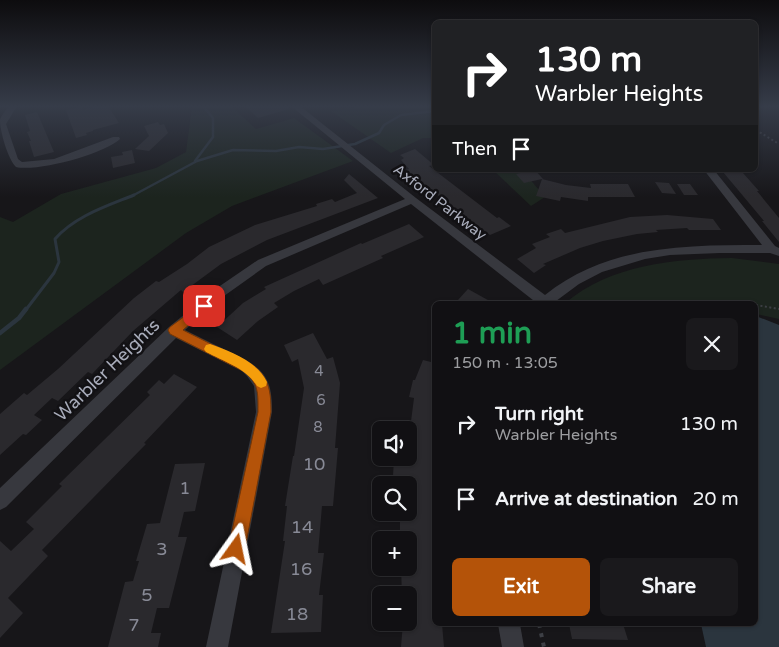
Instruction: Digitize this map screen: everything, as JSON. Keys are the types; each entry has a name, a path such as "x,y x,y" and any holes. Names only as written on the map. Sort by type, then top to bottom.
{"street":[{"path":"6,136 14,160 19,164 45,163 90,150 116,138"},
{"name":"Axford Parkway","path":"333,136 541,301"},
{"path":"712,172 775,250"},
{"name":"Warbler Heights","path":"0,501 174,330 219,294 262,263 412,200"},
{"path":"547,301 587,274 610,263 634,256 690,248 775,250"},
{"path":"174,330 247,367 256,374 262,384 264,397 264,412 217,647"},
{"path":"509,626 512,647"}],"path":[{"path":"766,136 779,144"},
{"path":"758,305 778,309"},
{"path":"539,626 544,647"}],"shaded area":[{"path":"188,136 319,136 353,161 232,206 186,233 0,370 0,217 13,222 61,194 156,168 186,152"},
{"path":"367,136 432,136 432,138 423,138 391,153"},
{"path":"495,172 524,172 545,197 531,206"},
{"path":"732,258 779,264 779,319 758,314 758,301 568,301 602,280 623,272 644,266 688,260"},
{"path":"758,317 779,325 779,647 706,647 701,626 758,626"}],"building":[{"path":"29,136 47,136 54,152 34,157 29,141 31,141"},
{"path":"149,136 165,136 149,151 135,149"},
{"path":"415,149 432,163 432,165 429,166 432,168 432,172 437,172 497,218 499,217 511,226 490,235 406,170 409,169 401,160 404,158 400,155"},
{"path":"132,150 135,163 113,168 111,157 123,155 122,152"},
{"path":"537,172 543,179 524,183 516,174"},
{"path":"723,172 743,173 759,191 757,191 779,218 779,242 762,221 764,221"},
{"path":"349,174 378,198 267,240 221,264 183,292 181,290 133,331 92,374 88,372 58,401 52,398 34,415 42,420 0,455 0,414 24,393 27,395 58,369 134,298 156,281 159,282 187,264 209,247 255,225 317,206 316,204 332,199 335,202 357,193 344,180"},
{"path":"542,179 566,185 591,188 590,184 628,184 635,197 588,197 588,201 561,197 560,201 536,196"},
{"path":"655,182 669,183 676,194 662,193"},
{"path":"677,184 690,184 698,195 684,195"},
{"path":"667,215 713,219 721,230 689,230 687,228 656,230 658,232 603,241 580,248 543,264 546,265 534,273 517,259 536,248 532,244 550,237 546,234 561,229 565,233 630,217"},
{"path":"409,224 424,237 323,285 319,279 294,291 274,303 278,307 258,321 237,340 217,327 243,303 266,289 264,287 361,243"},
{"path":"468,289 490,301 460,301 458,300"},
{"path":"313,333 327,359 333,357 340,383 335,448 338,448 333,506 322,506 318,553 324,553 319,595 323,595 321,632 271,633 285,541 283,541 287,506 285,506 304,388 298,359 292,362 284,345"},
{"path":"423,360 432,362 432,626 442,626 444,647 401,647 402,631 417,631 417,586 402,586 401,576 417,576 417,531 400,531 400,521 417,521 417,476 393,476 394,466 417,466 417,421 411,421 414,398 409,397 413,380 415,380"},
{"path":"174,374 197,387 144,443 146,444 42,550 48,556 8,598 23,613 0,638 0,541 11,551 34,529 26,522 62,486 59,484 150,395 147,392 159,380 164,384"},
{"path":"205,463 195,511 184,512 178,537 187,537 169,608 157,608 151,633 161,633 158,647 108,647 125,582 133,581 139,561 136,561 147,524 160,523 175,464"},
{"path":"569,626 624,626 628,640 572,639"}],"waterway":[{"path":"195,161 213,136"},
{"path":"133,195 197,161 233,150 276,151 299,147 323,149 355,144 372,136"},
{"path":"25,311 54,273 59,262 55,239 82,218 133,195"},
{"path":"0,333 19,318 26,309"}],"slow traffic":[{"path":"210,349 247,367 256,374 261,382"}],"route":[{"path":"204,306 174,330 247,367 256,374 262,384 264,397 264,412 236,549"}]}
